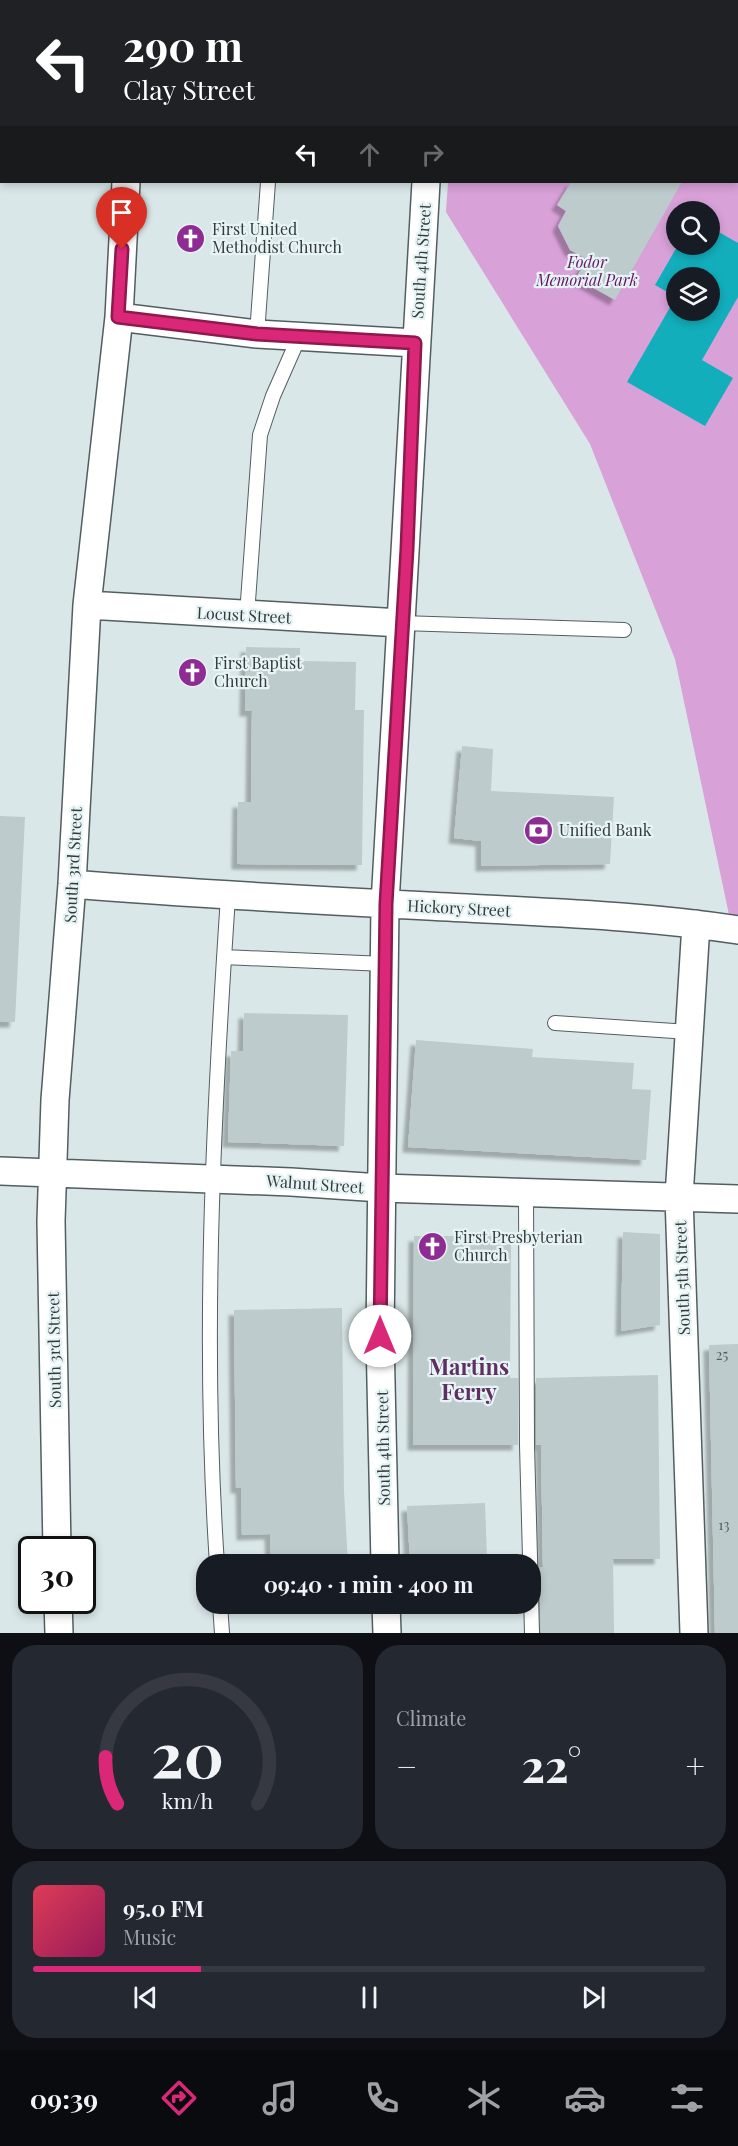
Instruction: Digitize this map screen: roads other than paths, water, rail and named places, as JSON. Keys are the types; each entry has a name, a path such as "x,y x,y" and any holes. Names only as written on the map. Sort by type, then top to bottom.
{"street":[{"name":"South 3rd Street","path":"57,1536 53,1171 55,1100 72,884 87,605 118,317 126,183"},
{"name":"South 4th Street","path":"385,1554 380,1336 386,904 415,343 426,183"},
{"path":"118,317 257,334 415,343"},
{"name":"Locust Street","path":"87,605 401,623"},
{"name":"Hickory Street","path":"72,884 228,897 386,904 696,924 738,930"},
{"name":"South 5th Street","path":"694,1633 679,1197 696,924"},
{"name":"Walnut Street","path":"0,1171 212,1178 381,1188 738,1199"},
{"path":"58,1614 58,1633"},
{"path":"386,1614 387,1633"}],"lane":[{"path":"257,334 268,183"},
{"path":"246,615 260,435 273,396 299,337"},
{"path":"401,623 624,630"},
{"path":"217,1554 209,1315 212,1178 228,897"},
{"path":"224,957 385,964"},
{"path":"555,1023 689,1032"},
{"path":"526,1192 526,1445 532,1633"},
{"path":"221,1614 222,1633"}],"water":[{"path":"720,233 738,243 738,297 702,360 733,378 705,426 627,382 666,314 666,321 720,321 720,267 666,267 666,291 655,285 672,255 720,255"}],"place":[{"name":"First United Methodist Church","path":"191,238"},
{"name":"First Baptist Church","path":"193,672"},
{"name":"Unified Bank","path":"538,830"},
{"name":"First Presbyterian Church","path":"433,1246"}],"district":[{"name":"Martins Ferry","path":"469,1380"}],"park label":[{"name":"Fodor Memorial Park","path":"587,271"}]}
